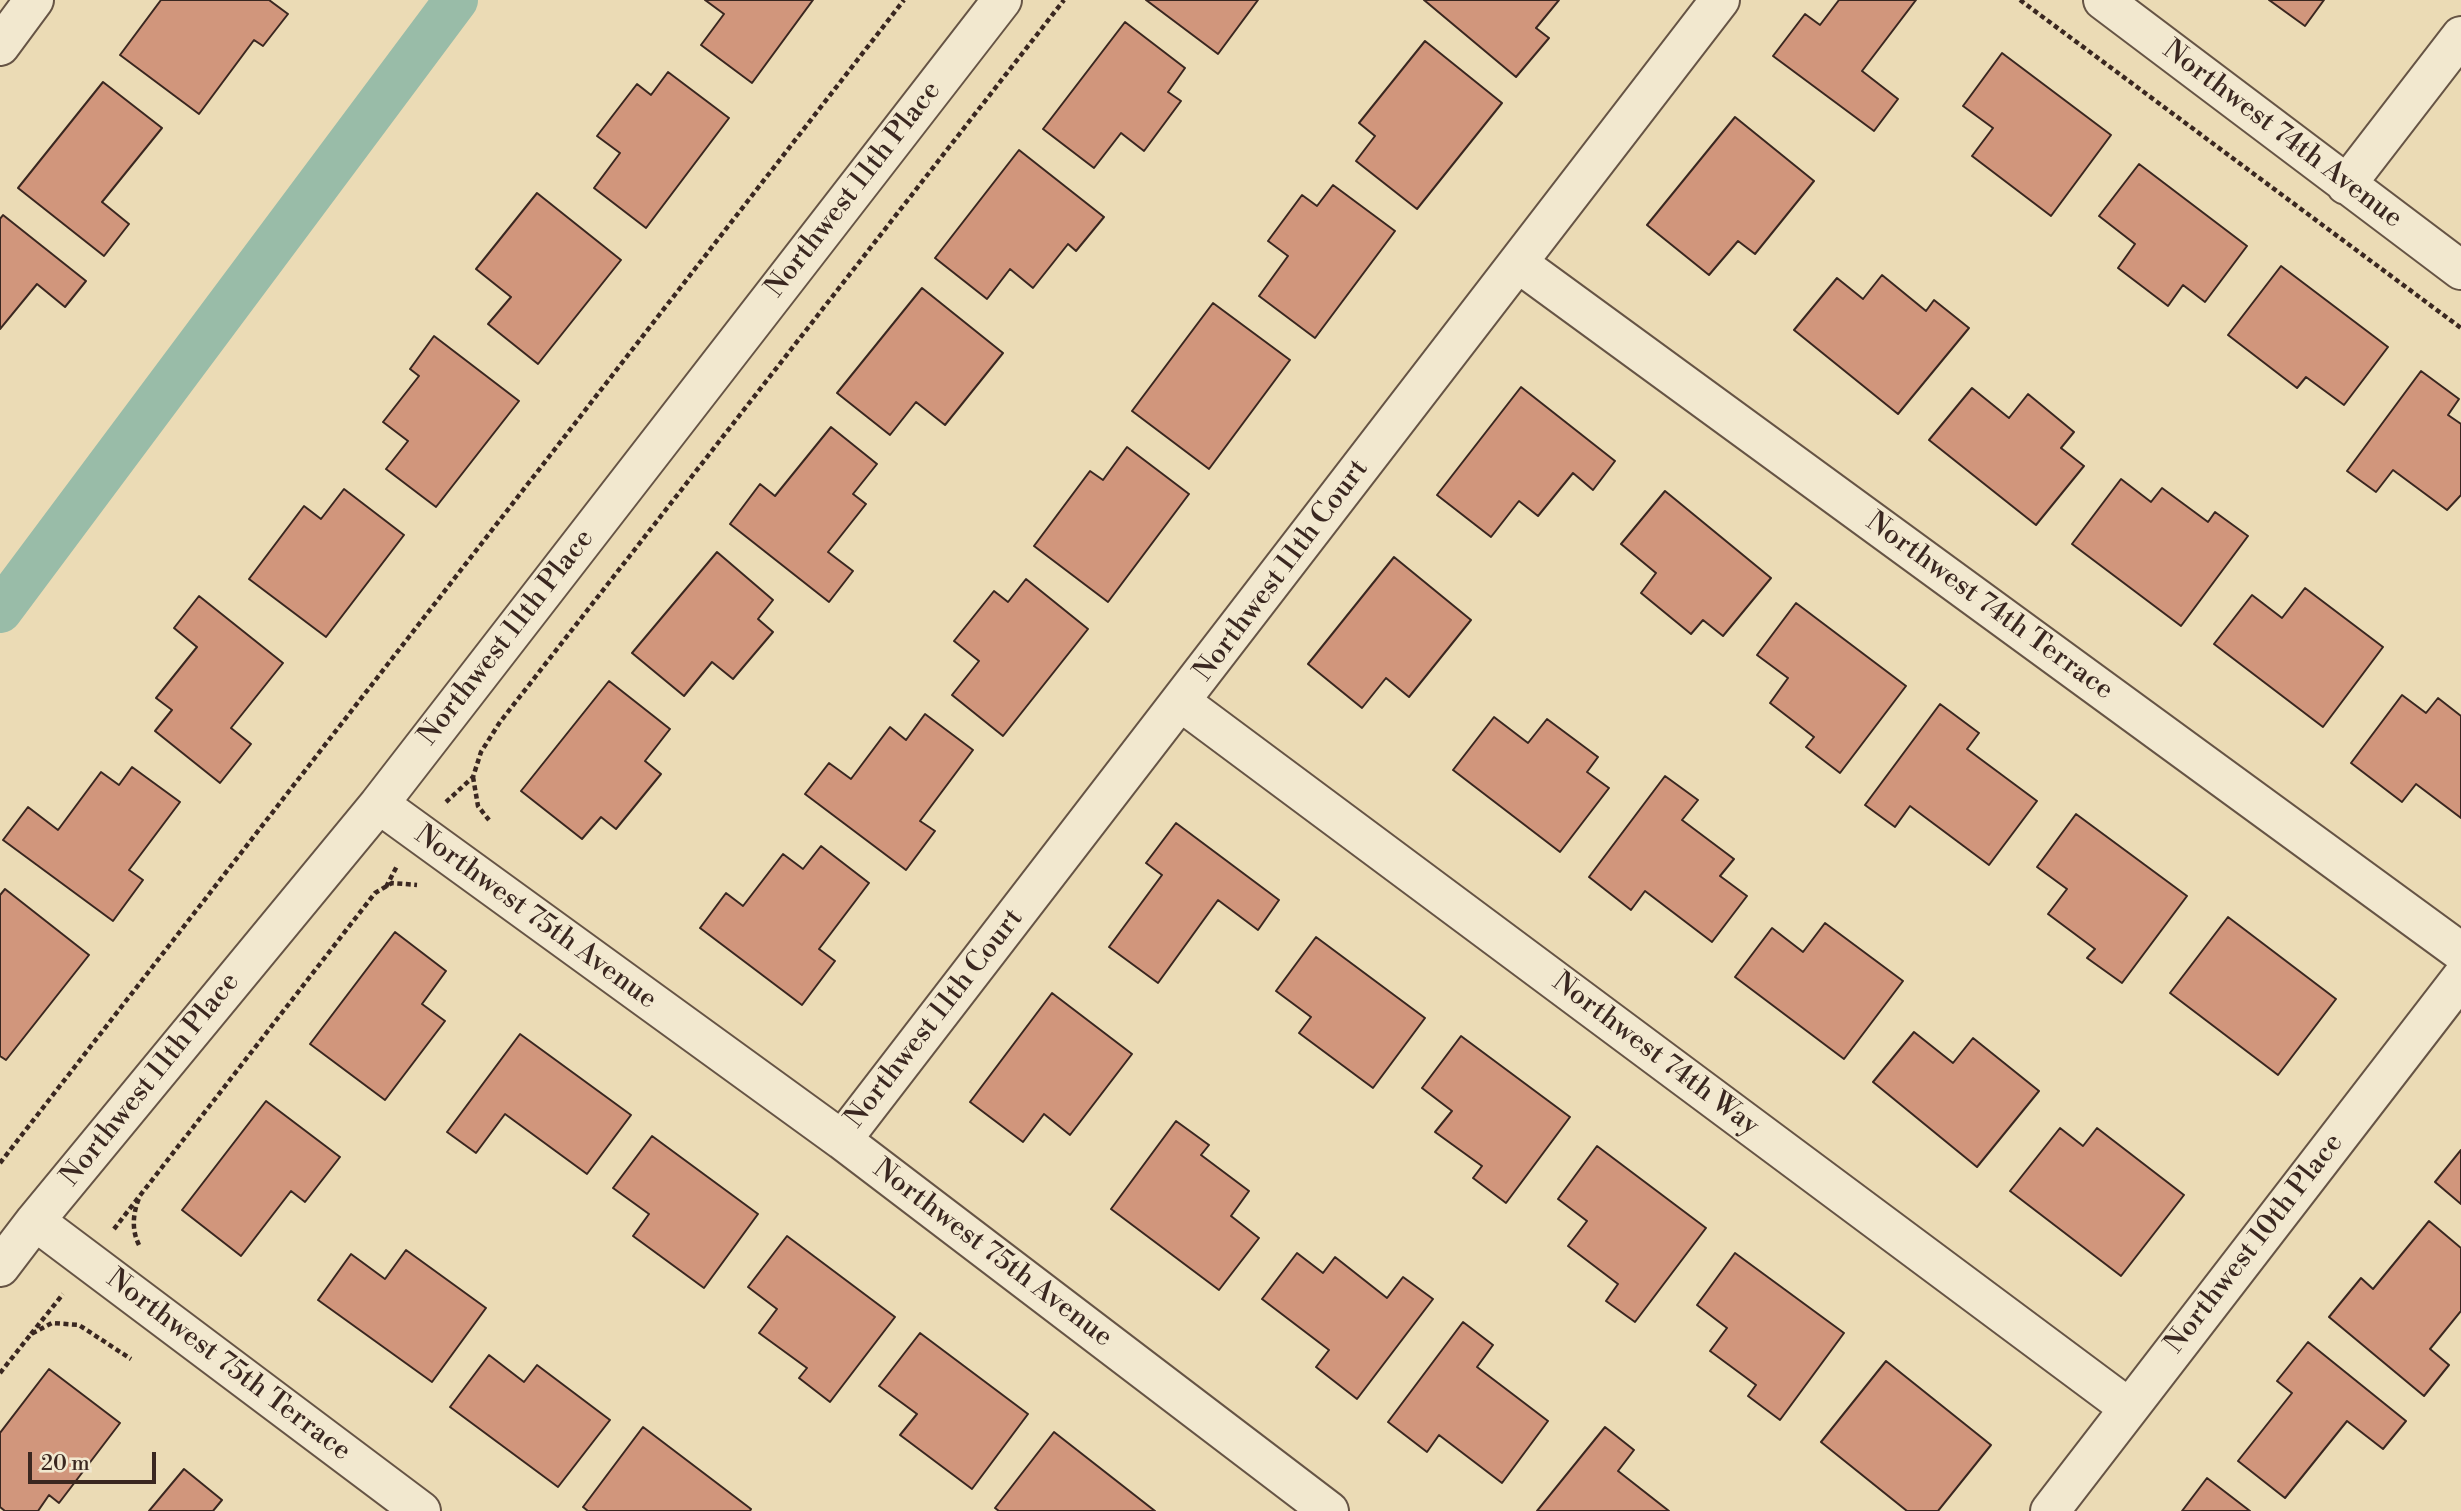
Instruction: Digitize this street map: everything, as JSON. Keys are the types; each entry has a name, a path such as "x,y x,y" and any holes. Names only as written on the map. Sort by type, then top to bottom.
{"street":[{"path":"0,46 34,0"},
{"name":"Northwest 11th Place","path":"0,1267 379,804 1002,0"},
{"name":"Northwest 11th Court","path":"842,1140 1720,0"},
{"name":"Northwest 74th Avenue","path":"2103,0 2461,270"},
{"path":"2346,185 2461,36"},
{"name":"Northwest 74th Terrace","path":"1518,262 2461,952"},
{"name":"Northwest 74th Way","path":"1181,702 2129,1408"},
{"name":"Northwest 75th Avenue","path":"379,804 842,1140 1329,1511"},
{"name":"Northwest 10th Place","path":"2050,1511 2461,978"},
{"name":"Northwest 75th Terrace","path":"35,1221 421,1511"}],"path":[{"path":"0,1163 904,0"},
{"path":"489,821 478,806 474,777 481,752 500,722 1063,0"},
{"path":"2020,0 2461,328"},
{"path":"386,887 415,831 474,777"},
{"path":"0,1373 375,893 392,883 422,887"},
{"path":"143,1188 134,1211 135,1237 144,1254"},
{"path":"31,1334 52,1323 79,1325 131,1359"}],"building":[{"path":"161,0 269,0 288,14 263,46 254,40 199,114 120,55"},
{"path":"705,0 813,0 752,83 701,45 724,14"},
{"path":"1146,0 1258,0 1218,54"},
{"path":"1424,0 1559,0 1536,28 1549,38 1516,77"},
{"path":"1839,0 1916,0 1862,71 1898,99 1874,131 1773,56 1805,14 1820,25"},
{"path":"2269,0 2324,0 2305,26"},
{"path":"1125,22 1185,68 1168,92 1181,101 1144,151 1121,133 1094,168 1043,129"},
{"path":"1425,41 1502,103 1417,209 1356,161 1375,136 1359,123"},
{"path":"2002,53 2111,135 2051,216 1972,156 1993,128 1963,106"},
{"path":"668,72 729,118 646,228 594,188 620,153 597,136 637,84 651,95"},
{"path":"103,82 162,128 102,202 129,224 104,256 18,188"},
{"path":"1735,117 1814,181 1755,254 1738,241 1709,275 1647,225"},
{"path":"1019,150 1104,217 1076,251 1068,244 1033,288 1010,269 987,299 935,258"},
{"path":"2139,164 2247,246 2205,302 2183,285 2168,306 2118,268 2135,244 2099,216"},
{"path":"1333,185 1395,231 1315,338 1259,296 1288,256 1268,241 1302,195 1317,206"},
{"path":"537,193 621,260 538,364 488,324 511,297 476,269"},
{"path":"3,215 86,281 65,307 37,284 0,329 0,219"},
{"path":"2281,266 2388,347 2344,405 2306,377 2297,388 2228,335"},
{"path":"1882,275 1926,311 1934,300 1969,328 1898,414 1794,330 1837,278 1863,299"},
{"path":"922,288 1003,353 945,425 916,402 890,435 837,393"},
{"path":"1213,303 1290,360 1209,469 1132,411"},
{"path":"434,336 519,401 436,507 386,469 408,441 383,422 419,376 410,369"},
{"path":"2421,371 2459,399 2448,415 2461,424 2461,495 2447,510 2393,470 2376,492 2347,471"},
{"path":"1521,387 1615,461 1593,490 1573,473 1538,516 1519,501 1491,537 1437,495"},
{"path":"1972,388 2009,418 2028,394 2074,432 2061,448 2084,466 2036,525 1929,440"},
{"path":"831,427 877,464 853,494 866,504 828,552 853,571 829,602 730,524 760,484 775,496"},
{"path":"1127,447 1189,494 1108,602 1034,546 1090,471 1103,480"},
{"path":"2121,479 2151,502 2162,488 2208,522 2215,512 2248,536 2181,626 2072,544"},
{"path":"344,489 404,535 326,637 249,579 304,506 321,519"},
{"path":"1665,491 1771,578 1723,636 1703,620 1691,634 1641,593 1656,573 1621,544"},
{"path":"717,552 773,600 758,619 773,632 733,679 712,662 684,696 632,653"},
{"path":"1394,557 1471,620 1409,697 1386,678 1362,708 1308,664"},
{"path":"1026,579 1088,629 1003,736 952,695 979,661 954,641 994,591 1008,602"},
{"path":"2305,588 2383,647 2323,727 2214,644 2252,595 2282,618"},
{"path":"199,596 283,663 231,728 251,744 220,783 155,731 172,710 156,698 197,647 174,628"},
{"path":"1796,603 1906,686 1840,773 1806,747 1814,737 1770,703 1788,678 1757,655"},
{"path":"609,681 670,729 645,761 661,774 616,829 601,817 582,839 521,791"},
{"path":"2402,695 2426,713 2438,698 2461,716 2461,818 2416,784 2402,802 2351,763"},
{"path":"1940,704 1979,733 1967,749 2037,801 1989,865 1910,806 1895,827 1865,805"},
{"path":"925,714 973,750 920,821 935,831 906,870 805,794 829,763 851,779 890,727 906,740"},
{"path":"1494,717 1528,743 1547,719 1598,757 1587,772 1609,788 1560,852 1453,770"},
{"path":"132,767 180,802 129,870 143,880 113,921 3,840 28,807 58,830 101,772 119,785"},
{"path":"1665,776 1698,800 1682,820 1734,859 1720,876 1747,896 1712,942 1645,891 1631,910 1589,877"},
{"path":"2076,814 2187,896 2122,983 2087,958 2095,949 2048,914 2067,889 2037,867"},
{"path":"1176,823 1279,900 1258,930 1218,900 1158,983 1109,947 1162,875 1146,863"},
{"path":"821,846 869,883 819,949 835,961 802,1005 700,928 726,893 743,906 783,854 803,869"},
{"path":"5,889 89,955 6,1060 0,1056 0,895"},
{"path":"2228,917 2336,999 2278,1075 2170,993"},
{"path":"1825,923 1903,981 1844,1059 1735,977 1772,928 1803,952"},
{"path":"395,932 446,971 422,1004 445,1021 385,1100 310,1044"},
{"path":"1316,937 1425,1018 1373,1088 1299,1033 1311,1017 1276,991"},
{"path":"1052,993 1132,1054 1070,1135 1044,1114 1023,1142 970,1102"},
{"path":"1914,1032 1953,1063 1973,1038 2039,1091 1977,1167 1873,1082"},
{"path":"520,1034 631,1115 587,1174 505,1114 476,1153 447,1132"},
{"path":"1461,1036 1570,1117 1506,1203 1473,1178 1482,1166 1435,1132 1452,1111 1422,1088"},
{"path":"266,1101 340,1157 305,1202 291,1191 241,1256 182,1210"},
{"path":"1176,1121 1209,1145 1201,1155 1249,1191 1231,1216 1259,1238 1219,1290 1111,1209"},
{"path":"2060,1128 2083,1146 2097,1128 2184,1195 2121,1276 2010,1191"},
{"path":"652,1136 758,1214 704,1288 633,1236 649,1214 613,1188"},
{"path":"1597,1146 1706,1228 1635,1322 1606,1301 1618,1284 1568,1246 1587,1221 1558,1199"},
{"path":"2461,1150 2461,1204 2435,1182"},
{"path":"2429,1221 2461,1248 2461,1311 2430,1349 2449,1365 2424,1396 2329,1317 2361,1278 2373,1289"},
{"path":"787,1236 895,1317 830,1402 799,1378 807,1368 759,1333 777,1309 748,1287"},
{"path":"406,1250 486,1308 432,1382 318,1300 351,1254 385,1279"},
{"path":"1297,1253 1323,1273 1335,1257 1387,1298 1403,1277 1433,1299 1357,1399 1316,1367 1329,1350 1262,1299"},
{"path":"1735,1253 1844,1333 1780,1420 1748,1396 1756,1385 1710,1351 1727,1328 1697,1305"},
{"path":"1463,1322 1493,1345 1477,1367 1548,1421 1502,1483 1439,1435 1427,1452 1388,1422"},
{"path":"920,1333 1028,1414 972,1489 900,1435 917,1414 879,1386"},
{"path":"2308,1342 2406,1421 2383,1449 2347,1421 2285,1498 2238,1461 2292,1393 2277,1381"},
{"path":"489,1355 524,1382 537,1365 610,1420 558,1487 450,1407"},
{"path":"1886,1361 1991,1445 1938,1511 1907,1511 1821,1442"},
{"path":"49,1369 120,1423 59,1503 49,1495 38,1511 5,1511 0,1507 0,1433"},
{"path":"643,1427 751,1509 750,1511 588,1511 583,1507"},
{"path":"1605,1427 1634,1450 1618,1471 1669,1511 1537,1511"},
{"path":"1054,1432 1155,1511 999,1511 995,1508"},
{"path":"184,1469 222,1500 213,1511 149,1511"},
{"path":"2207,1478 2250,1511 2182,1511"}],"waterway":[{"path":"0,611 456,0"}]}
